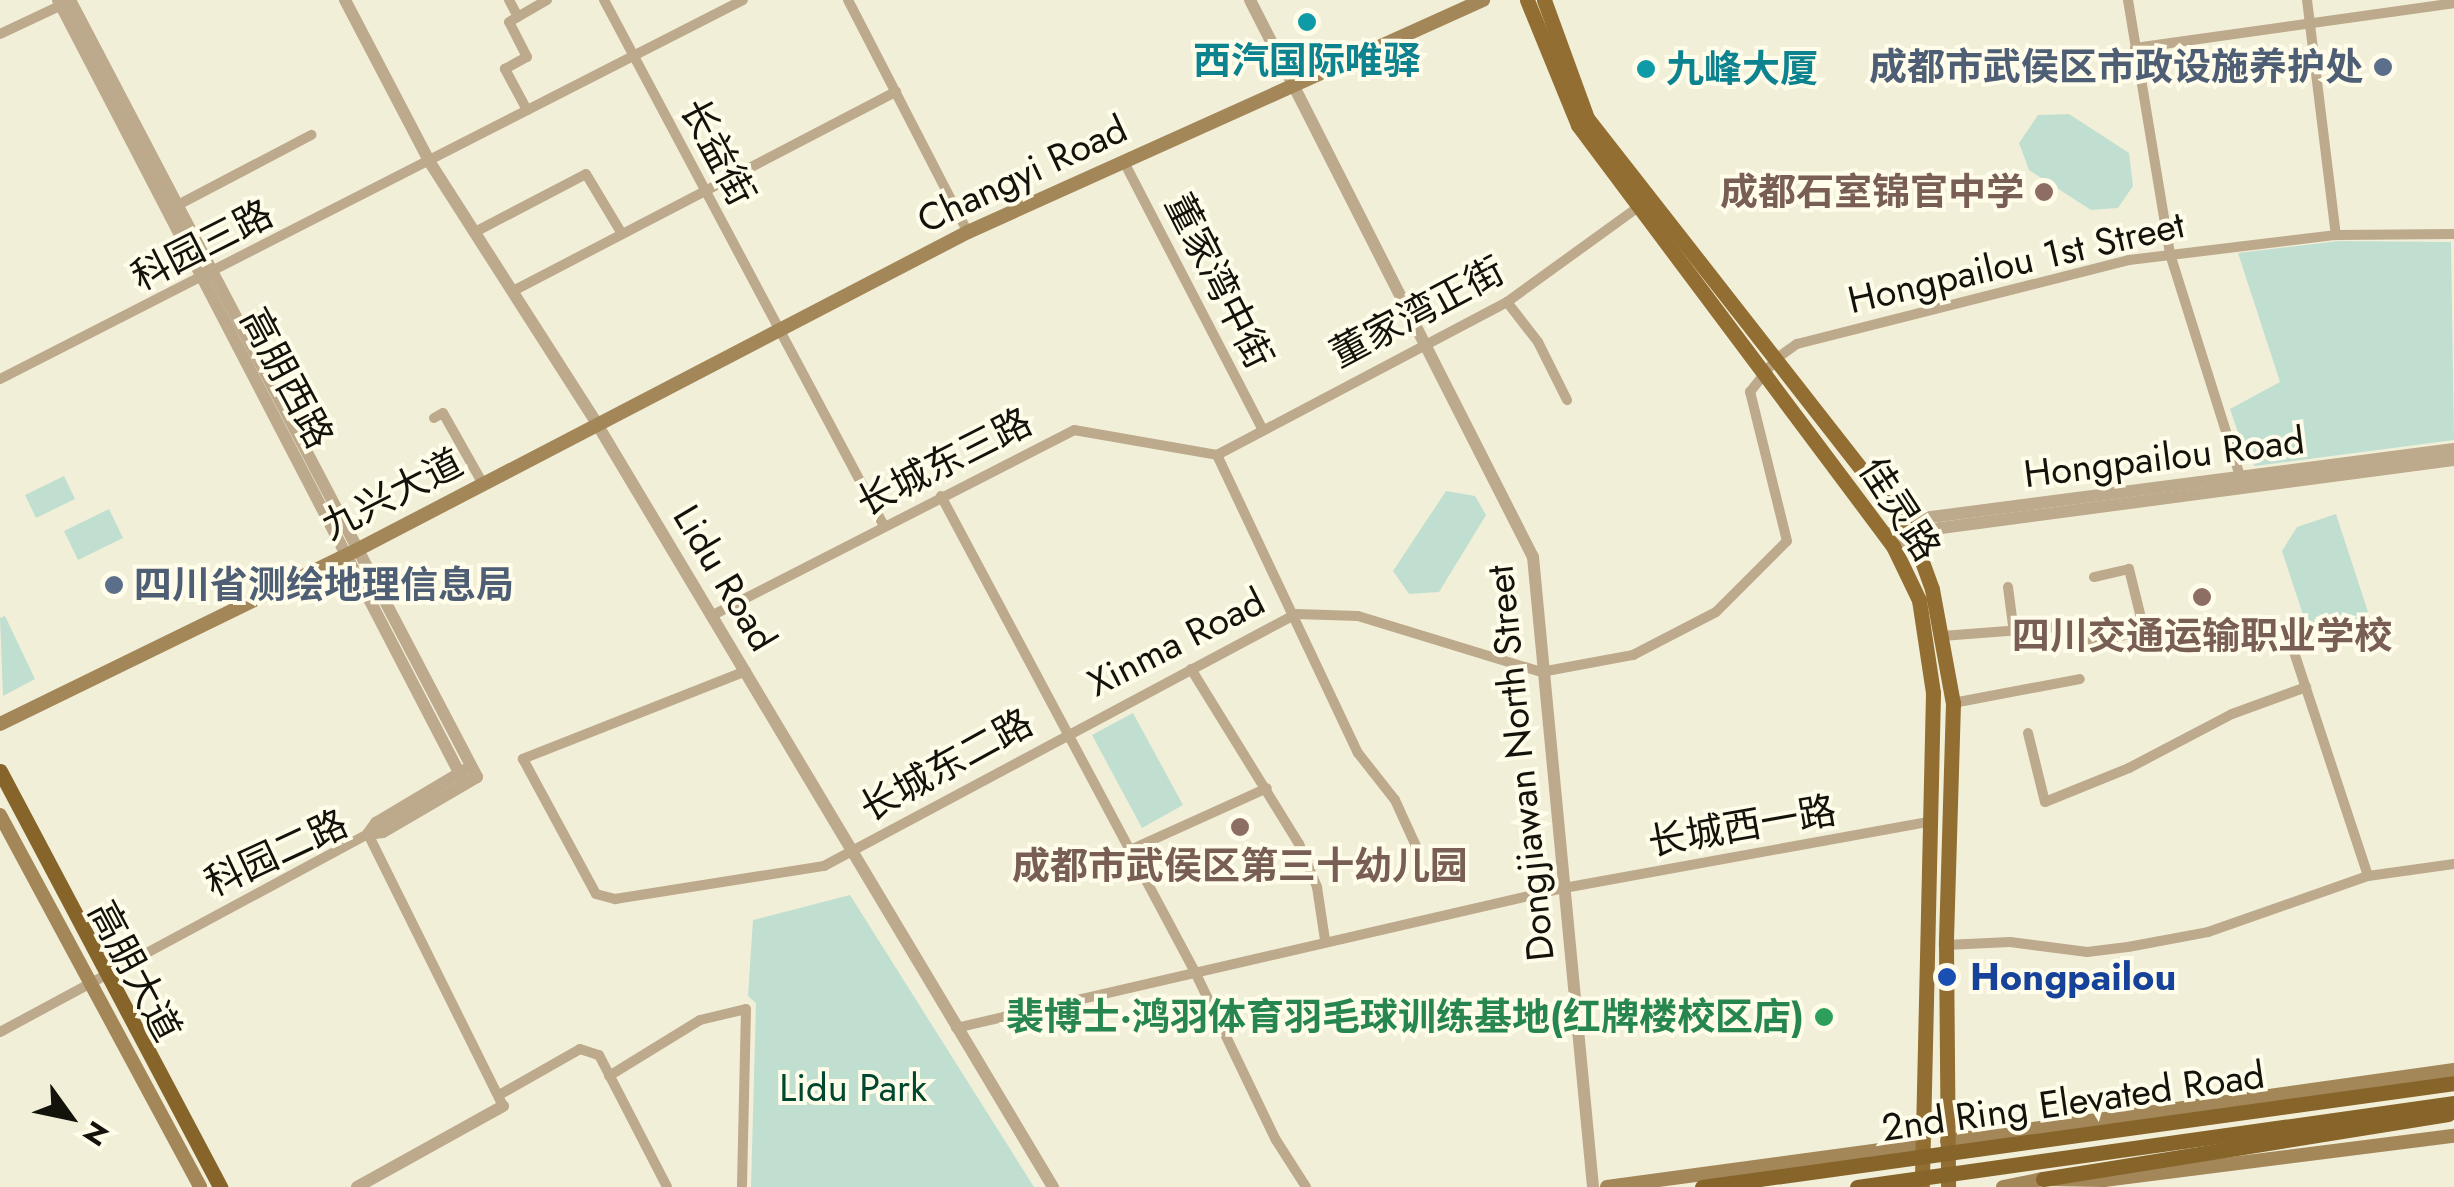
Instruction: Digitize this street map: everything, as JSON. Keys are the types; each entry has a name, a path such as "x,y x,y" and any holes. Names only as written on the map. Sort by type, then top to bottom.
{"highway":[{"path":"0,771 216,1187"},
{"name":"2nd Ring Elevated Road","path":"1702,1187 2454,1083"},
{"name":"2nd Ring Elevated Road","path":"1857,1187 2454,1103"},
{"path":"2043,1179 2454,1112"}],"main road":[{"name":"Changyi Road","path":"597,424 968,232 1296,88 1483,0"},
{"name":"佳灵路","path":"1527,0 1578,126 1636,208 1908,529 1932,589 1953,703 1946,945 1948,1187"},
{"name":"佳灵路","path":"1544,0 1587,118 1771,366 1889,541 1918,600 1929,644 1933,693 1922,1187"},
{"name":"九兴大道","path":"0,724 352,552 597,424"},
{"name":"高朋大道","path":"0,786 200,1187"},
{"name":"高朋大道","path":"0,815 216,1187"},
{"path":"1606,1187 2454,1070"},
{"path":"2004,1187 2043,1179 2104,1180 2454,1136"}],"street":[{"name":"Lidu Road","path":"346,0 429,161 713,614 1053,1187"},
{"path":"508,0 518,17"},
{"path":"528,110 505,69 527,57 509,22 548,0"},
{"name":"长益街","path":"604,0 884,526"},
{"name":"科园三路","path":"0,379 207,277 743,0"},
{"path":"848,0 968,232"},
{"name":"Dongjiawan North Street","path":"1250,0 1532,557 1593,1187"},
{"path":"2128,0 2170,254 2243,483"},
{"path":"2307,0 2336,235"},
{"path":"0,34 66,1"},
{"name":"高朋西路","path":"66,1 176,206 207,277"},
{"name":"高朋西路","path":"66,1 468,775 376,823 368,834"},
{"path":"2135,48 2454,4"},
{"path":"514,291 896,92"},
{"path":"176,206 311,135"},
{"name":"董家湾中街","path":"1124,162 1262,428"},
{"path":"476,232 586,174 622,234"},
{"name":"董家湾正街","path":"1216,456 1262,428 1507,302 1636,208"},
{"name":"Hongpailou 1st Street","path":"1771,366 1798,344 2170,254 2336,235 2454,234"},
{"path":"1507,302 1538,342 1567,400"},
{"name":"Xinma Road","path":"1068,732 1296,614 1358,616 1542,672 1633,655 1716,612 1788,542 1750,392 1771,366"},
{"path":"434,418 443,413 453,441 482,484"},
{"name":"长城东三路","path":"713,614 1074,430 1216,456"},
{"name":"Hongpailou Road","path":"1889,541 1908,529 2243,483 2454,449"},
{"path":"1216,456 1296,614 1294,628 1358,753 1395,800 1416,846"},
{"name":"Hongpailou Road","path":"2243,483 2454,460"},
{"path":"941,496 1196,974 1276,1140 1306,1187"},
{"path":"1942,636 2084,625 2091,644 2144,630 2128,568 2094,576"},
{"path":"2008,587 2014,633"},
{"path":"2293,649 2368,876"},
{"path":"1191,669 1300,844 1317,887 1325,940"},
{"name":"长城东二路","path":"746,671 522,759 596,894 615,899 824,866 1068,732"},
{"path":"1953,703 2080,678"},
{"path":"2028,732 2045,802 2129,768 2232,714 2306,688"},
{"path":"1130,850 1267,788"},
{"name":"长城西一路","path":"956,1028 1564,888 1931,822"},
{"name":"科园二路","path":"0,1032 368,834 501,1101"},
{"path":"1946,945 2010,942 2087,952 2128,948 2208,932 2368,876 2454,864"},
{"path":"610,1076 700,1020 746,1009 742,1187"},
{"path":"358,1187 580,1049 599,1055 667,1187"}],"green space":[{"path":"2069,114 2129,153 2133,186 2118,208 2091,210 2029,170 2019,143 2038,115"},
{"path":"2339,241 2451,242 2454,440 2255,466 2247,458 2230,409 2280,382 2238,253"},
{"path":"64,476 75,499 36,518 25,495"},
{"path":"1446,491 1475,496 1486,515 1439,592 1409,594 1393,571"},
{"path":"109,509 123,538 78,560 64,531"},
{"path":"2336,514 2370,618 2326,633 2306,624 2282,551 2297,527"},
{"path":"5,616 35,679 3,696 0,618"},
{"path":"1133,713 1183,805 1142,828 1092,735"},
{"name":"Lidu Park","path":"850,895 1034,1187 751,1187 756,1003 748,996 753,920"}],"place":[{"name":"西汽国际唯驿","path":"1307,22"},
{"name":"成都市武侯区市政设施养护处","path":"2383,67"},
{"name":"九峰大厦","path":"1646,69"},
{"name":"成都石室锦官中学","path":"2044,192"},
{"name":"四川省测绘地理信息局","path":"114,585"},
{"name":"四川交通运输职业学校","path":"2202,597"},
{"name":"成都市武侯区第三十幼儿园","path":"1240,827"},
{"name":"Hongpailou","path":"1947,977"},
{"name":"裴博士·鸿羽体育羽毛球训练基地(红牌楼校区店)","path":"1824,1017"}]}
